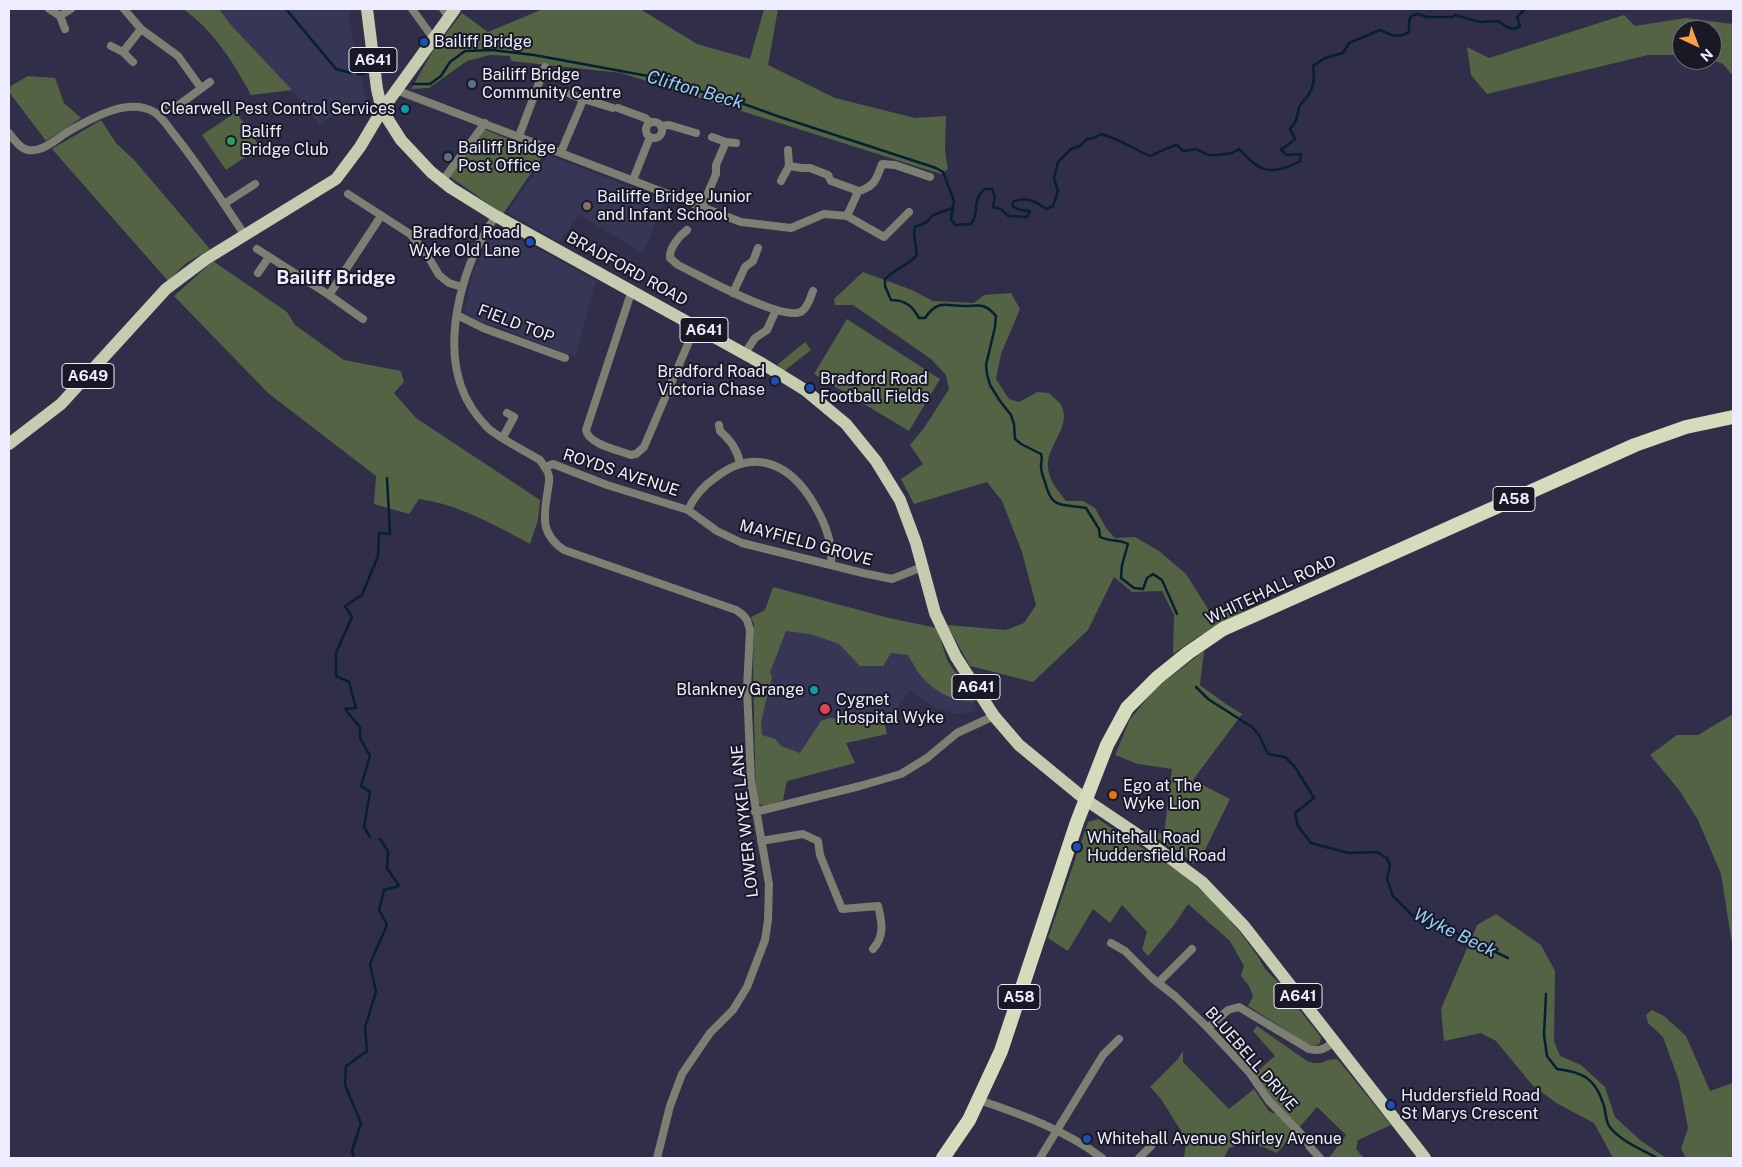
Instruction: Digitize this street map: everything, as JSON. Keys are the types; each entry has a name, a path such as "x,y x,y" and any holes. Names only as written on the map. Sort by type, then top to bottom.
{"highway":[{"name":"WHITEHALL ROAD","path":"943,1158 969,1120 1001,1050 1106,746 1127,708 1157,678 1188,653 1223,629 1635,445 1686,427 1733,418"}],"main road":[{"name":"BRADFORD ROAD","path":"367,9 382,110 401,140 431,172 451,188 496,216 745,353 805,390 846,424 876,461 900,500 916,543 935,613 956,657 994,716"},
{"name":"A649","path":"9,444 61,404 166,289 244,234 336,179 360,147 382,110 433,38 449,11"},
{"path":"375,73 380,80 390,85 400,85"},
{"name":"A641","path":"994,716 1019,745 1086,800 1147,841 1202,882 1244,926 1425,1158"}],"street":[{"path":"49,9 60,16 65,29"},
{"path":"60,16 71,9"},
{"path":"124,9 141,29 178,56 201,88"},
{"path":"412,9 433,38"},
{"path":"123,52 141,29"},
{"path":"111,46 123,52 133,62"},
{"path":"519,136 545,67"},
{"path":"169,106 176,107 210,82"},
{"path":"400,85 485,123 741,222 791,228 824,214 847,216 884,237 909,212"},
{"path":"570,94 583,100 592,101 645,118 650,122"},
{"path":"561,152 583,100"},
{"path":"9,133 19,146 29,150 46,146 68,132 104,114 126,107 140,107 155,112 167,125 244,234"},
{"path":"655,121 661,126 662,131 660,136 650,138 645,131 646,126 650,122 655,121"},
{"path":"443,180 485,123"},
{"path":"661,126 669,125 696,133"},
{"path":"712,137 736,143"},
{"path":"633,180 650,138"},
{"path":"702,207 716,174 716,165 726,142"},
{"path":"781,181 789,166 788,150"},
{"path":"856,192 867,189 876,182 882,164 895,164 930,177"},
{"path":"789,166 810,168 828,175 831,181 856,190 856,192"},
{"path":"224,204 255,184"},
{"path":"847,216 857,194 856,192"},
{"path":"348,194 410,234 426,253 439,275 449,282 462,287"},
{"path":"329,294 381,216"},
{"path":"496,216 487,229 462,287 457,315 454,352 461,389 472,409 489,429 540,460 545,467"},
{"path":"687,230 679,236 670,252 670,258 678,265 733,294 776,310 796,314 802,312 813,291"},
{"path":"733,294 745,267 753,261 758,248"},
{"path":"257,249 329,294 363,319"},
{"path":"258,273 269,257"},
{"path":"632,290 588,421 587,434 595,442 631,455 640,452 657,419 696,325"},
{"path":"745,353 755,338 767,330 776,310"},
{"name":"FIELD TOP","path":"457,315 483,328 565,358"},
{"path":"503,438 514,417"},
{"path":"719,425 720,431 732,441 738,453 740,463"},
{"path":"688,510 692,499 724,470 740,463 756,461 778,466 796,479 809,495 824,522 831,565"},
{"name":"ROYDS AVENUE","path":"545,467 553,464 607,485 688,510"},
{"name":"LOWER WYKE LANE","path":"545,467 550,476 544,519 546,529 556,544 573,553 736,610 747,620 750,630 747,688 751,772 755,812 768,884 766,940 747,987 734,1010 710,1033 682,1074 670,1106 657,1158"},
{"name":"MAYFIELD GROVE","path":"688,510 718,531 742,542 831,565 892,579 922,568"},
{"path":"755,812 902,774 927,758 957,733 994,716"},
{"path":"761,841 803,834 818,841 820,855 842,909 878,906 883,924 879,942 873,949"},
{"name":"BLUEBELL DRIVE","path":"1111,943 1125,951 1158,984 1176,997 1208,1028 1248,1072 1268,1101 1306,1139 1310,1147 1320,1158"},
{"path":"1158,984 1192,949"},
{"path":"1208,1028 1228,1010 1239,1007 1314,1051 1324,1049 1334,1042"},
{"path":"1040,1158 1103,1055 1119,1039"},
{"path":"979,1100 1010,1110 1056,1131 1102,1158"},
{"path":"1139,1158 1151,1146"}],"shaded area":[{"path":"219,9 351,9 349,21 368,108 349,104 320,125 292,90 231,25"},
{"name":"Bailiffe Bridge Junior and Infant School","path":"548,155 665,201 643,254 580,215 559,242 507,212"},
{"path":"502,229 596,281 575,357 476,320 465,312 472,273 494,230"},
{"name":"Cygnet Hospital Wyke","path":"765,612 947,660 975,701 976,711 957,714 936,708 910,690 885,725 887,734 846,743 855,763 787,781 783,800 756,803 753,666"}],"green space":[{"path":"183,9 219,9 231,25 292,90 251,95 222,48 194,17"},
{"path":"543,9 640,9 697,44 750,59 764,9 778,9 768,65 835,98 915,118 946,116 945,151 948,169 941,174 621,73 511,61 510,56 490,55 467,61 429,88 411,89 434,49 462,13 488,32"},
{"path":"1624,15 1635,26 1672,20 1672,55 1648,55 1487,94 1471,75 1467,47 1489,58"},
{"path":"1686,18 1702,20 1673,20"},
{"path":"1722,23 1733,24 1733,76 1723,64"},
{"path":"28,76 55,78 64,103 81,118 46,141 9,92 9,87"},
{"name":"Baliff Bridge Club","path":"236,112 260,147 226,170 202,135"},
{"path":"101,120 116,143 135,161 210,249 185,264 168,281 52,149"},
{"path":"484,129 544,154 503,214 449,176"},
{"path":"213,261 287,312 295,325 344,360 401,371 404,382 394,393 416,418 540,500 538,520 530,544 476,517 434,502 419,499 409,514 374,504 376,476 268,393 174,296"},
{"path":"863,272 912,290 933,301 974,303 984,295 1011,293 1020,309 1001,354 996,379 1009,399 1019,402 1037,392 1049,393 1061,405 1064,415 1063,422 1048,459 1048,472 1060,494 1066,501 1083,501 1095,508 1106,528 1115,538 1135,537 1159,551 1186,574 1210,612 1245,610 1196,638 1173,654 1174,615 1162,591 1132,592 1114,577 1088,630 1033,682 970,666 947,625 1006,630 1024,623 1036,605 1022,552 1002,501 987,482 914,504 901,479 923,464 910,445 924,428 949,389 946,375 931,359 853,305 835,305 834,299"},
{"path":"847,319 940,379 909,431 814,374"},
{"path":"805,342 811,350 784,371 777,365"},
{"path":"773,587 889,618 937,628 947,660 975,701 946,696 934,688 921,676 908,655 891,653 883,666 860,666 839,644 810,634 786,631 770,672 772,677 761,722 762,735 775,739 781,746 800,753 821,721 830,718 868,724 887,714 894,713 885,725 887,734 846,743 855,763 787,781 783,800 765,806 756,803 754,624 751,617 765,610"},
{"path":"1204,651 1200,685 1242,714 1193,780 1230,799 1202,856 1197,853 1194,856 1193,864 1182,854 1146,832 1147,829 1151,829 1152,831 1164,834 1172,769 1138,764 1115,755 1130,719 1156,688"},
{"path":"1733,714 1733,950 1721,874 1698,820 1679,790 1650,755 1677,735 1698,735"},
{"path":"1098,819 1188,878 1213,901 1240,932 1265,969 1321,1037 1320,1043 1313,1047 1309,1045 1248,1006 1253,996 1249,986 1241,976 1244,966 1230,941 1188,904 1174,925 1148,956 1142,949 1147,932 1122,905 1110,923 1093,909 1068,951 1048,938 1088,822"},
{"path":"1496,914 1541,945 1555,971 1554,1041 1560,1056 1581,1065 1605,1087 1615,1117 1640,1140 1666,1158 1613,1158 1594,1123 1558,1104 1533,1086 1496,1041 1481,1033 1444,1041 1441,1009 1477,925"},
{"path":"1652,1010 1664,1016 1686,1036 1710,1091 1733,1083 1733,1158 1686,1158 1681,1149 1688,1128 1679,1081 1663,1037 1648,1023 1646,1015"},
{"path":"1257,1026 1307,1061 1320,1063 1337,1059 1391,1125 1358,1140 1356,1149 1364,1158 1329,1158 1346,1135 1317,1107 1277,1153 1246,1142 1229,1148 1224,1158 1184,1158 1186,1139 1161,1099 1150,1087 1177,1060 1183,1051 1183,1062 1229,1109 1254,1089 1268,1110 1272,1113 1277,1113 1260,1085 1261,1082 1254,1074 1275,1056 1253,1031"}],"waterway":[{"name":"Clifton Beck","path":"286,9 336,69 351,73"},
{"path":"413,84 430,84 441,76 450,62 465,51 492,50 534,55 648,76 741,103 936,168 943,172 954,201 951,219 955,225 971,224 975,215 977,199 984,189 992,189 995,197 993,207 1001,209 1008,216 1027,217 1030,211 1020,210 1012,206 1014,201 1031,200 1046,209 1053,206 1058,191 1054,179 1058,162 1071,149 1080,146 1087,139 1101,134 1150,156 1177,145 1183,151 1196,149 1208,155 1232,153 1239,149 1253,163 1267,170 1282,169 1290,166 1300,161 1301,154 1287,155 1281,150 1295,139 1290,129 1295,121 1299,107 1313,86 1313,66 1325,58 1343,53 1349,43 1380,30 1395,36 1405,34 1409,32 1411,16 1418,14 1427,17 1452,17 1455,15 1480,22 1498,21 1513,29 1520,26 1517,17 1525,9"},
{"name":"Clifton Beck","path":"358,74 365,74"},
{"name":"Wyke Beck","path":"953,208 933,215 927,222 915,227 917,255 885,279 885,286 891,300 908,304 919,318 925,318 934,308 943,305 982,306 996,316 986,365 987,374 990,385 1011,415 1015,439 1041,454 1042,474 1051,498 1055,502 1086,508 1099,529 1100,537 1128,544 1122,565 1121,578 1134,588 1143,589 1147,578 1153,574 1162,580 1177,614"},
{"path":"370,837 364,827 370,792 361,786 370,756 360,738 360,727 345,709 356,708 349,682 336,676 336,653 352,617 345,606 362,595 378,556 379,533 390,534 387,478"},
{"name":"Wyke Beck","path":"1196,687 1208,699 1252,727 1259,735 1268,754 1285,757 1295,767 1314,798 1295,813 1298,826 1311,843 1348,853 1377,852 1387,858 1390,866 1387,879 1393,896 1412,915 1427,924 1456,933 1508,958"},
{"path":"354,1158 352,1151 361,1123 345,1085 346,1066 367,1051 365,1027 376,992 370,964 387,925 379,910 384,890 399,886 387,868 388,851 380,839"},
{"name":"Wyke Beck","path":"1546,994 1544,1035 1547,1056 1557,1069 1580,1074 1592,1082 1600,1094 1609,1126 1619,1136 1657,1158"}],"place":[{"name":"Bailiff Bridge","path":"424,42"},
{"name":"Bailiff Bridge Community Centre","path":"472,84"},
{"name":"Clearwell Pest Control Services","path":"405,109"},
{"name":"Baliff Bridge Club","path":"231,141"},
{"name":"Bailiff Bridge Post Office","path":"448,157"},
{"name":"Bailiffe Bridge Junior and Infant School","path":"587,206"},
{"name":"Bradford Road Wyke Old Lane","path":"530,242"},
{"name":"Bradford Road Victoria Chase","path":"775,381"},
{"name":"Bradford Road Football Fields","path":"810,388"},
{"name":"Blankney Grange","path":"814,690"},
{"name":"Cygnet Hospital Wyke","path":"825,709"},
{"name":"Ego at The Wyke Lion","path":"1113,795"},
{"name":"Whitehall Road Huddersfield Road","path":"1077,847"},
{"name":"Huddersfield Road St Marys Crescent","path":"1391,1105"},
{"name":"Whitehall Avenue Shirley Avenue","path":"1087,1139"}],"district":[{"name":"Bailiff Bridge","path":"336,278"}]}
